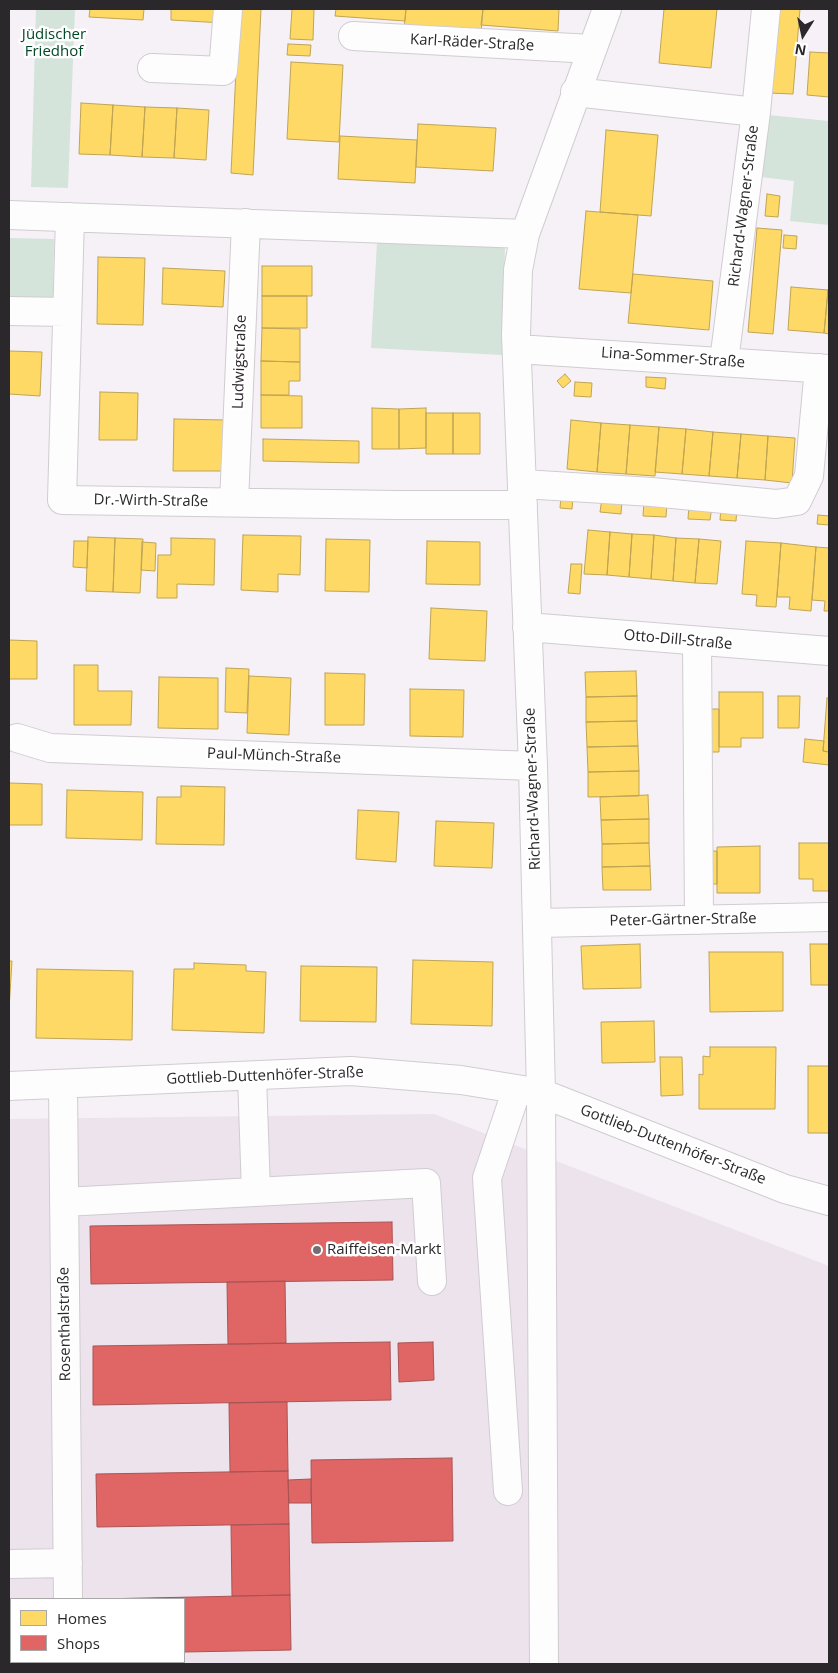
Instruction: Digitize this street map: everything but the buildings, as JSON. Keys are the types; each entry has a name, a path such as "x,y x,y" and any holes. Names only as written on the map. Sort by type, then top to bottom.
{"street":[{"path":"152,68 223,71 228,9"},
{"name":"Richard-Wagner-Straße","path":"544,1664 529,1091 537,923 517,349 518,270 525,234 575,92 607,9"},
{"path":"756,112 766,9"},
{"name":"Karl-Räder-Straße","path":"353,36 592,49"},
{"name":"Richard-Wagner-Straße","path":"575,92 756,112 724,361"},
{"path":"9,215 525,234"},
{"name":"Dr.-Wirth-Straße","path":"70,217 62,500 396,505 523,494"},
{"name":"Ludwigstraße","path":"234,502 246,223"},
{"path":"9,311 68,312"},
{"name":"Lina-Sommer-Straße","path":"517,349 824,369"},
{"path":"523,494 776,504 797,501 809,476 824,369"},
{"name":"Otto-Dill-Straße","path":"527,627 829,651"},
{"path":"697,641 700,920"},
{"name":"Paul-Münch-Straße","path":"17,738 50,748 533,766"},
{"name":"Peter-Gärtner-Straße","path":"537,923 829,918"},
{"name":"Gottlieb-Duttenhöfer-Straße","path":"9,1086 351,1071 461,1080 529,1091 785,1190 829,1201"},
{"path":"252,1076 256,1192"},
{"name":"Rosenthalstraße","path":"63,1085 68,1598"},
{"path":"508,1490 487,1178 529,1091"},
{"path":"64,1202 426,1183 432,1281"},
{"path":"9,1564 68,1563"}],"shaded area":[{"path":"434,1114 829,1266 829,1664 9,1664 9,1119"}],"green space":[{"name":"Jüdischer Friedhof","path":"36,9 75,9 68,188 31,187"},
{"path":"768,115 829,121 829,225 790,221 794,181 761,177"},
{"path":"9,238 54,239 53,298 9,298"},
{"path":"377,243 505,247 502,355 371,348"}],"place":[{"name":"Raiffeisen-Markt","path":"317,1250"}]}
